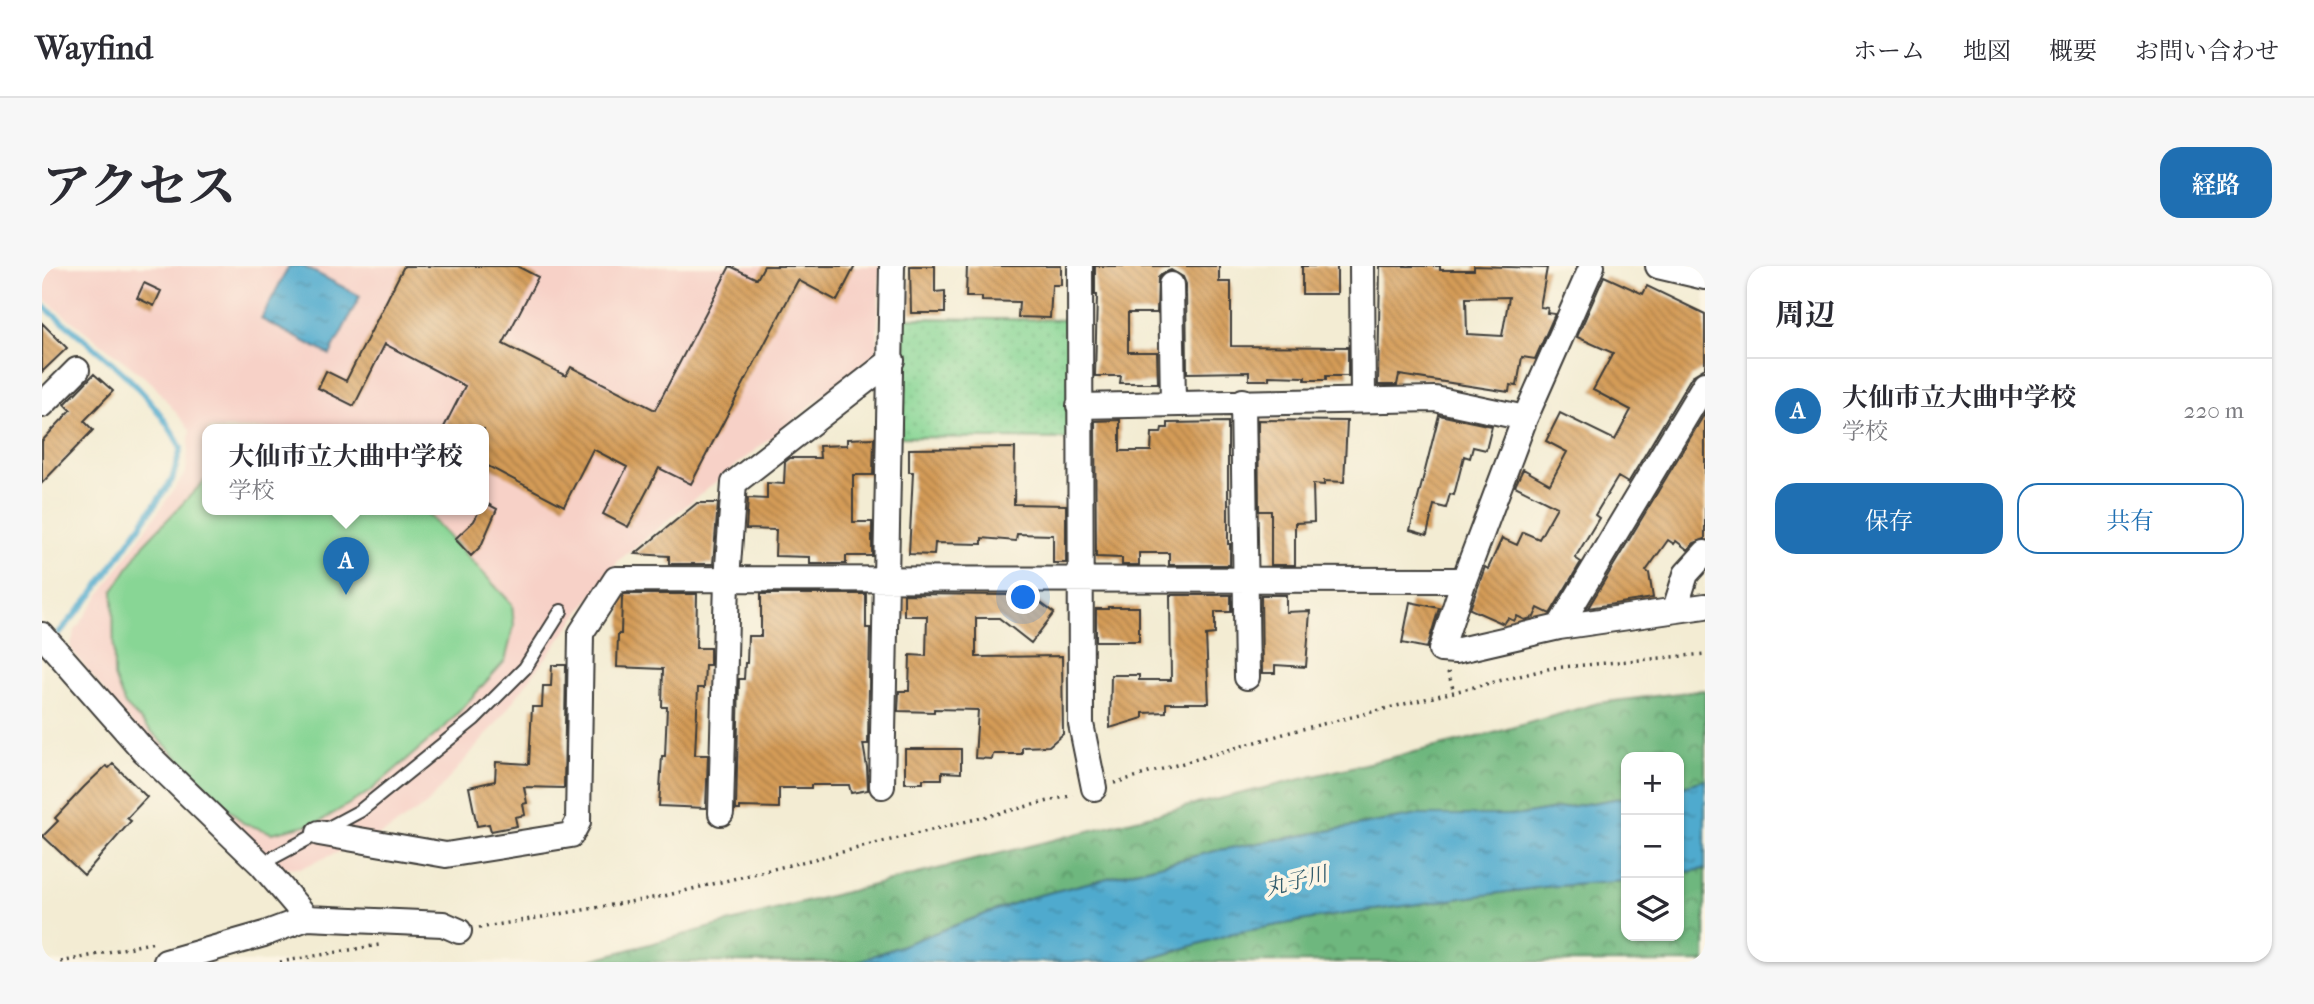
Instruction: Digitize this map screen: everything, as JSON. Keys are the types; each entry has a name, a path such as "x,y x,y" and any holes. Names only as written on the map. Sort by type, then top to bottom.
{"street":[{"path":"882,786 892,266"},
{"path":"1080,266 1081,724 1094,789"},
{"path":"1362,266 1363,400"},
{"path":"1592,266 1525,418 1441,649 1455,651 1559,627 1705,606"},
{"path":"1658,266 1705,277"},
{"path":"1171,285 1173,402"},
{"path":"722,813 727,579 734,483 892,360"},
{"path":"42,405 77,370"},
{"path":"1559,627 1705,384"},
{"path":"1079,406 1173,402 1435,399 1525,418"},
{"path":"1242,401 1247,677"},
{"path":"1675,609 1686,574 1705,553"},
{"path":"319,833 446,855 571,835 578,822 581,633 616,579 1464,580"},
{"path":"42,635 144,751 261,864 307,918"},
{"path":"166,962 264,934 307,918 443,924 460,931"}],"lane":[{"path":"261,864 360,811 474,719 525,668 561,611"}],"path":[{"path":"460,931 664,896 1031,806 1294,731 1552,668 1705,654"},
{"path":"280,962 383,944"}],"shaded area":[{"path":"42,266 880,266 877,352 619,560 496,724 427,804 386,832 301,868 280,867 124,716 70,648 75,630 186,472 190,430 152,383 42,298"}],"green space":[{"path":"902,318 1071,320 1069,439 901,437"},
{"path":"202,483 202,515 429,515 512,604 514,626 505,661 446,726 369,792 319,822 272,833 243,823 125,705 114,677 113,591 144,544"},
{"path":"1705,690 1705,780 1684,786 1684,752 1621,752 1621,798 1521,815 1418,815 1219,850 1028,898 857,962 583,962 786,907 1180,808 1490,734 1598,703"},
{"path":"1705,869 1705,962 1140,962 1234,933 1323,917 1544,887 1621,881 1621,941 1684,941 1684,872"}],"water":[{"path":"289,266 303,266 360,296 330,355 261,319"},
{"path":"1705,780 1705,869 1684,872 1684,815 1684,786"},
{"name":"丸子川","path":"1621,798 1621,881 1544,887 1323,917 1234,933 1140,962 857,962 1028,898 1219,850 1418,815 1521,815"}],"building":[{"path":"404,266 517,266 538,277 503,344 566,376 571,367 655,410 730,266 757,279 764,266 855,266 837,301 798,280 691,484 659,468 628,527 603,514 627,467 593,449 564,506 489,467 489,424 446,424 465,386 385,344 354,406 318,388 326,371 346,381"},
{"path":"910,266 935,266 935,292 945,291 945,313 911,313"},
{"path":"967,266 1061,266 1061,285 1052,285 1050,318 1018,317 1019,302 982,301 982,297 966,297"},
{"path":"1095,266 1219,266 1219,282 1231,282 1231,346 1348,347 1348,376 1305,380 1305,377 1269,376 1269,380 1249,380 1249,372 1187,373 1186,284 1183,277 1171,270 1158,278 1157,313 1128,313 1128,352 1157,352 1158,383 1120,383 1121,376 1095,376"},
{"path":"1302,266 1337,266 1337,294 1302,294"},
{"path":"1380,266 1440,266 1440,270 1474,270 1474,266 1547,268 1540,307 1548,308 1547,313 1555,314 1535,359 1522,357 1517,386 1510,385 1509,392 1399,375 1397,385 1378,385","holes":["1509,297 1502,336 1467,334 1466,298"]},
{"path":"1604,276 1643,294 1647,286 1705,314 1705,368 1692,376 1628,483 1618,477 1595,515 1599,518 1575,558 1581,562 1550,614 1538,608 1534,617 1525,620 1517,616 1514,621 1508,618 1504,624 1470,609 1485,567 1488,569 1502,538 1517,545 1523,532 1539,539 1557,507 1515,486 1523,469 1550,484 1567,452 1546,441 1560,413 1615,440 1631,410 1593,390 1613,353 1577,337"},
{"path":"144,283 161,291 154,306 137,298"},
{"path":"42,323 67,348 42,372"},
{"path":"94,374 113,391 84,421 93,430 42,483 42,441 71,410 65,404"},
{"path":"1705,413 1705,539 1694,543 1688,550 1676,541 1674,544 1668,540 1646,571 1649,573 1653,598 1588,608"},
{"path":"1439,415 1492,426 1486,450 1473,447 1470,458 1464,456 1454,495 1450,494 1446,508 1434,505 1427,535 1410,530"},
{"path":"1120,420 1120,451 1151,451 1152,433 1161,433 1162,428 1168,428 1168,423 1228,422 1230,565 1169,565 1169,553 1139,553 1139,565 1122,565 1122,558 1096,557 1095,421"},
{"path":"1258,420 1347,421 1344,482 1324,481 1324,485 1313,484 1314,522 1295,523 1295,565 1271,565 1271,511 1259,511"},
{"path":"874,438 873,475 853,475 853,522 872,522 872,556 846,556 846,564 810,564 810,557 775,556 776,530 746,529 748,498 767,499 767,483 784,484 785,462 790,458 820,458 819,446 847,445 847,439"},
{"path":"1015,448 1014,504 1066,505 1066,563 1053,563 1053,535 1017,534 1016,541 982,538 982,544 935,543 934,555 909,554 913,472 909,472 909,449"},
{"path":"697,503 718,503 713,564 669,564 669,556 635,554"},
{"path":"489,505 497,509 481,546 471,556 455,539 477,515 489,515"},
{"path":"624,594 697,594 696,648 710,648 710,665 705,665 704,688 698,688 695,755 708,755 706,808 659,806 667,707 662,707 663,669 617,667 618,634 621,634"},
{"path":"761,594 866,594 866,628 870,628 868,744 863,744 868,790 851,793 849,785 779,788 779,808 740,807 740,810 736,810 739,679 744,679 748,636 761,636"},
{"path":"904,594 1010,595 1018,601 1024,594 1029,594 1054,613 1031,643 999,618 976,618 976,657 1062,656 1063,734 1049,746 1022,747 1022,754 993,754 992,759 975,758 978,710 898,711 899,691 909,691 910,655 926,656 927,616 904,616"},
{"path":"1170,595 1231,595 1231,612 1215,612 1215,634 1206,635 1209,703 1166,703 1166,712 1143,713 1143,718 1110,728 1111,675 1139,675 1139,680 1171,680"},
{"path":"1261,595 1286,595 1286,612 1310,611 1306,667 1275,665 1275,673 1262,673"},
{"path":"1410,602 1439,608 1427,648 1402,643"},
{"path":"1139,607 1139,641 1096,641 1096,609"},
{"path":"552,665 566,665 564,788 524,787 527,803 523,804 525,815 515,817 517,826 491,831 489,824 477,826 469,787 495,781 496,762 529,764 532,707 542,707 543,686 551,686"},
{"path":"905,749 961,749 961,773 942,772 942,779 905,783"},
{"path":"113,764 147,797 127,818 131,821 84,875 43,836 58,821 55,818 84,787 106,766 109,768"}],"waterway":[{"path":"42,305 137,387 169,426 181,448 172,480 93,594 59,633"}],"place":[{"name":"大仙市立大曲中学校","path":"346,595"}]}
